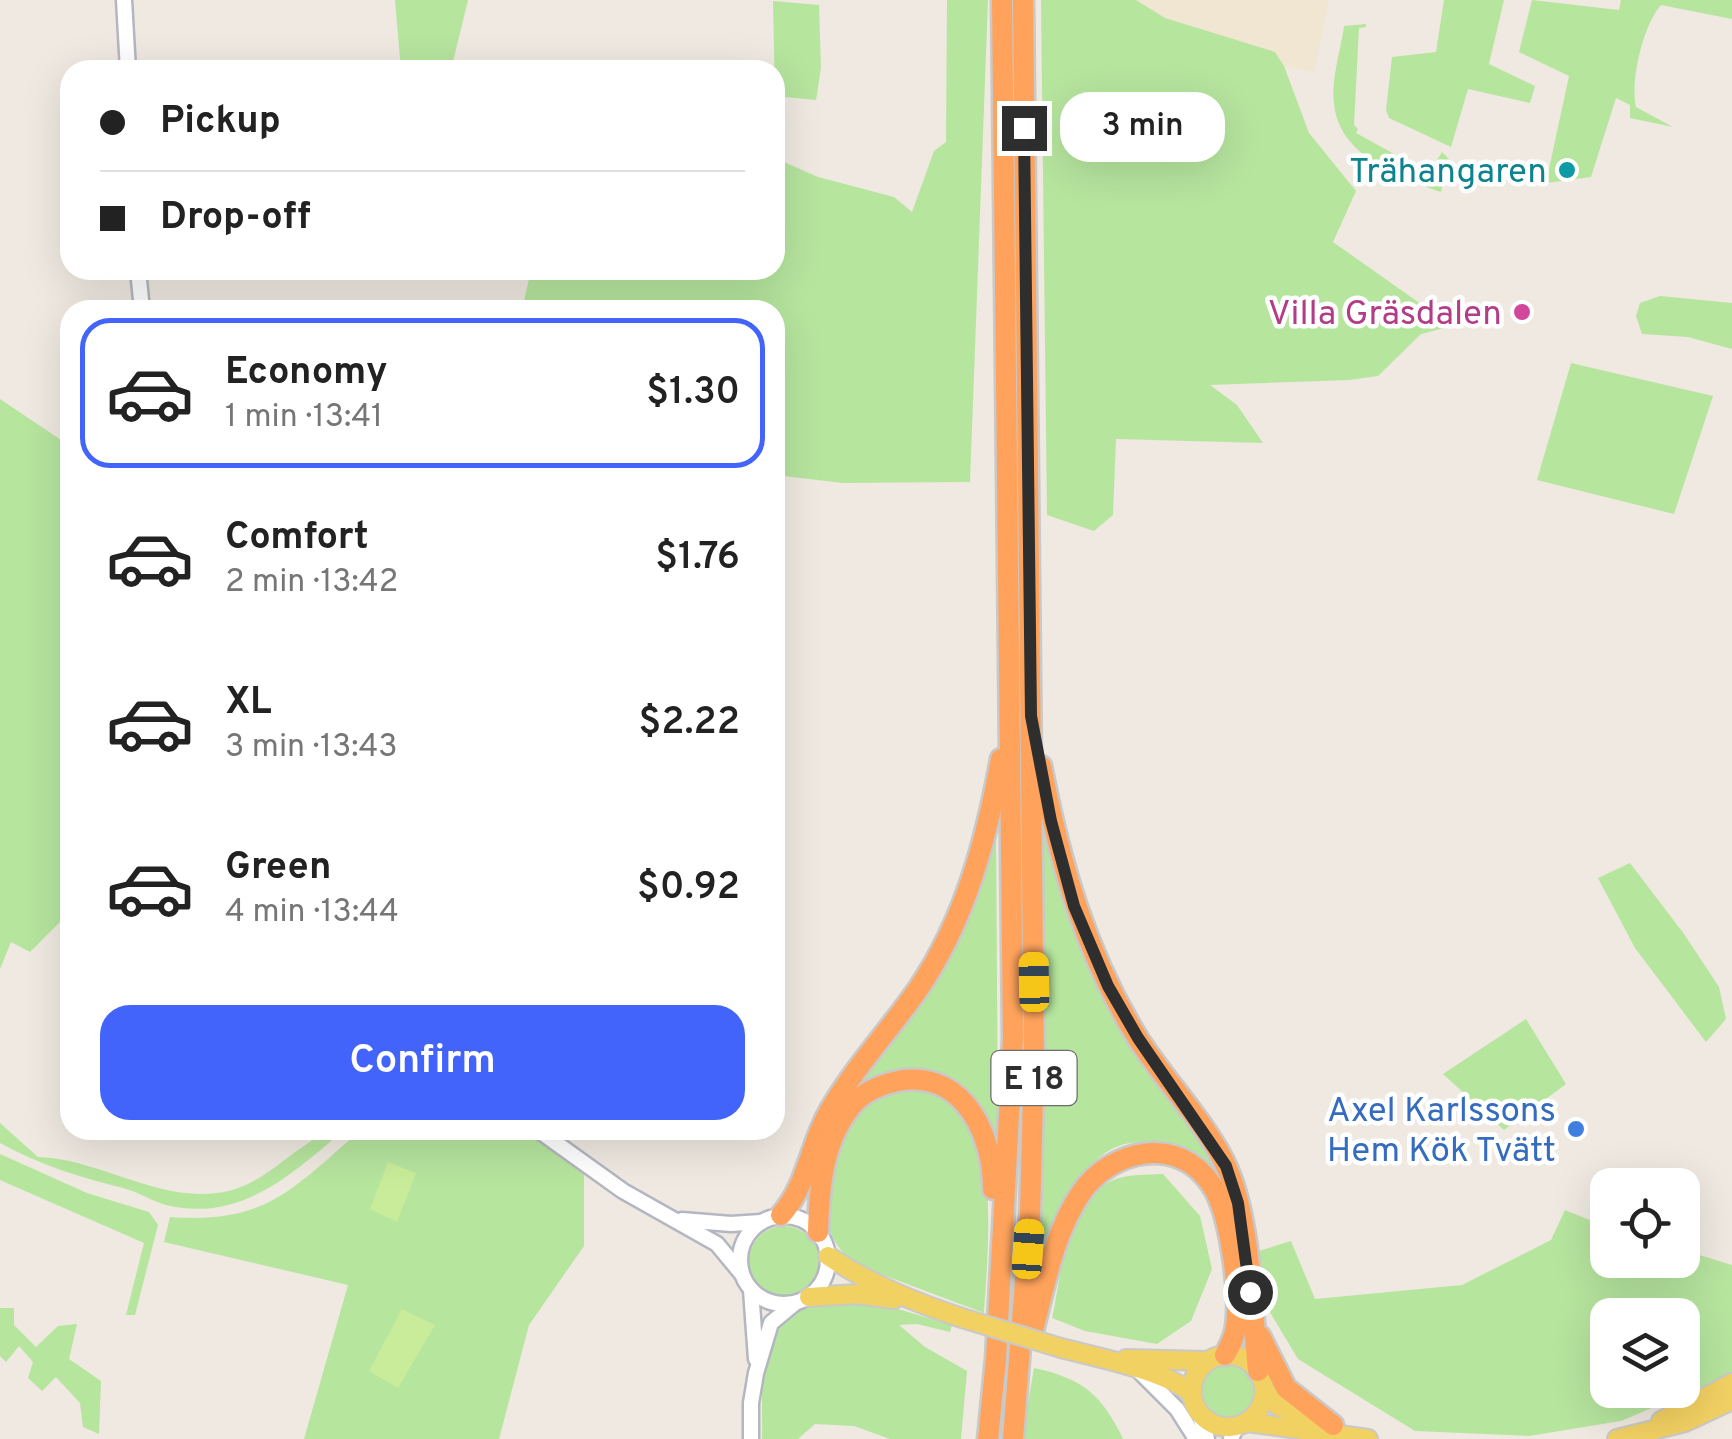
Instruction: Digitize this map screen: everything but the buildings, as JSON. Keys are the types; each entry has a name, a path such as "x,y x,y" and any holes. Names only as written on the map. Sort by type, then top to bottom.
{"highway":[{"name":"E 18","path":"1002,0 1020,717 1034,1058 1030,1216 1013,1439"},
{"name":"E 18","path":"988,1439 995,1378 1013,1039 1020,717 1023,0"},
{"path":"771,1218 799,1189 830,1110 920,986 952,930 982,852 1020,717"},
{"path":"1020,717 1090,948 1138,1038 1216,1149 1233,1184 1261,1380"},
{"path":"818,1232 824,1160 839,1126 857,1101 878,1087 915,1079 954,1092 983,1131 993,1169 995,1378"},
{"path":"1019,1383 1054,1255 1072,1210 1088,1185 1107,1166 1139,1153 1184,1160 1214,1186 1227,1232 1236,1308 1236,1332 1216,1358"},
{"path":"1252,1315 1286,1388 1333,1425"}],"main road":[{"path":"828,1256 851,1272 909,1300 1175,1380 1215,1424 1369,1439"},
{"path":"802,1300 856,1294 909,1300"},
{"path":"1066,1349 1126,1358 1244,1358 1286,1410 1369,1439"},
{"path":"1195,1402 1198,1370 1216,1358"},
{"path":"1238,1429 1260,1408 1261,1380"},
{"path":"1626,1438 1732,1383"},
{"path":"1626,1438 1686,1422 1732,1400"}],"street":[{"path":"124,0 127,60"},
{"path":"552,1140 622,1192 717,1244 751,1290 756,1374"},
{"path":"742,1274 742,1244 750,1231 771,1218"},
{"path":"675,1220 731,1224 771,1218 808,1222 818,1232 828,1256 824,1279 771,1323 756,1374 751,1439"},
{"path":"751,1290 772,1302 802,1300"},
{"path":"1138,1370 1177,1409 1196,1439"},
{"path":"1195,1402 1208,1439"}],"shaded area":[{"path":"1136,0 1329,0 1314,72 1284,66 1275,52 1165,18"}],"green space":[{"path":"395,0 468,0 453,60 400,60"},
{"path":"947,0 988,0 970,482 843,483 785,476 785,300 524,300 529,280 785,280 785,162 818,177 894,197 912,212 934,151 946,142"},
{"path":"1041,0 1136,0 1165,18 1275,52 1309,133 1356,191 1333,242 1452,326 1421,334 1378,376 1210,385 1237,405 1263,443 1116,439 1113,515 1094,531 1047,515"},
{"path":"1444,0 1504,0 1489,64 1535,86 1530,103 1468,89 1451,147 1389,118 1386,110 1392,57 1436,52"},
{"path":"1532,0 1619,10 1621,0 1732,0 1732,19 1661,5 1644,39 1637,69 1636,107 1673,127 1630,118 1630,105 1616,98 1591,177 1546,183 1569,76 1519,52"},
{"path":"773,1 819,5 821,68 816,100 785,97 785,60 774,60"},
{"path":"1366,24 1359,28 1356,133 1429,173 1442,152 1449,159 1441,192 1373,162 1346,137 1338,121 1334,84 1344,26"},
{"path":"1660,296 1732,303 1732,349 1688,337 1642,334 1636,316 1640,303"},
{"path":"1571,363 1713,396 1674,514 1537,480"},
{"path":"0,399 60,439 60,922 30,952 11,942 0,969"},
{"path":"996,823 998,1149 972,1099 947,1076 912,1069 886,1075 851,1096 848,1091 900,1026"},
{"path":"1044,839 1081,947 1106,997 1213,1154 1227,1187 1251,1353 1235,1347 1229,1210 1152,1144 1129,1143 1092,1164 1065,1204 1038,1266"},
{"path":"1630,863 1719,987 1726,1019 1706,1042 1635,948 1598,878"},
{"path":"1526,1019 1566,1084 1504,1130 1443,1074"},
{"path":"910,1082 954,1101 969,1117 979,1141 988,1200 984,1313 854,1264 828,1227 827,1187 857,1106"},
{"path":"0,1123 38,1157 61,1159 150,1186 194,1194 237,1189 314,1140 332,1140 264,1191 242,1201 193,1209 166,1205 75,1175 0,1143"},
{"path":"349,1140 542,1140 584,1173 584,1246 529,1325 499,1439 304,1439 348,1285 164,1242 170,1217 203,1218 255,1208 316,1169"},
{"path":"0,1154 87,1193 149,1212 158,1225 135,1315 126,1315 144,1243 0,1180"},
{"path":"388,1162 416,1173 397,1222 370,1209"},
{"path":"1163,1174 1200,1216 1212,1269 1191,1321 1157,1344 1085,1331 1052,1318 1063,1259 1086,1202 1116,1179"},
{"path":"1565,1210 1590,1220 1590,1278 1700,1278 1700,1255 1732,1265 1732,1374 1700,1388 1700,1298 1590,1298 1590,1408 1652,1408 1621,1421 1529,1436 1415,1431 1298,1359 1265,1304 1259,1251 1291,1241 1315,1299 1462,1285 1551,1240"},
{"path":"784,1226 798,1228 809,1236 817,1247 817,1275 809,1286 798,1294 784,1296 770,1294 759,1286 751,1275 749,1261 751,1247 759,1236 770,1228"},
{"path":"856,1300 952,1325 950,1332 917,1324 899,1325 925,1347 967,1371 961,1439 890,1439 854,1426 815,1424 798,1439 762,1439 763,1366 774,1328 800,1309"},
{"path":"0,1308 14,1308 14,1325 36,1347 58,1326 77,1324 69,1359 101,1381 99,1434 83,1427 80,1403 56,1377 42,1391 28,1378 33,1362 19,1346 6,1362 0,1356"},
{"path":"402,1309 435,1325 398,1388 369,1371"},
{"path":"1228,1362 1248,1370 1256,1390 1248,1410 1228,1418 1208,1410 1200,1390 1208,1370"},
{"path":"1034,1368 1065,1377 1089,1391 1107,1411 1123,1439 1022,1439"}],"place":[{"name":"Trähangaren","path":"1567,170"},
{"name":"Villa Gräsdalen","path":"1522,312"},
{"name":"Axel Karlssons Hem Kök Tvätt","path":"1576,1129"}],"route":[{"path":"1024,128 1031,716 1051,821 1074,906 1108,986 1168,1084 1226,1166 1238,1203 1250,1292"}]}
